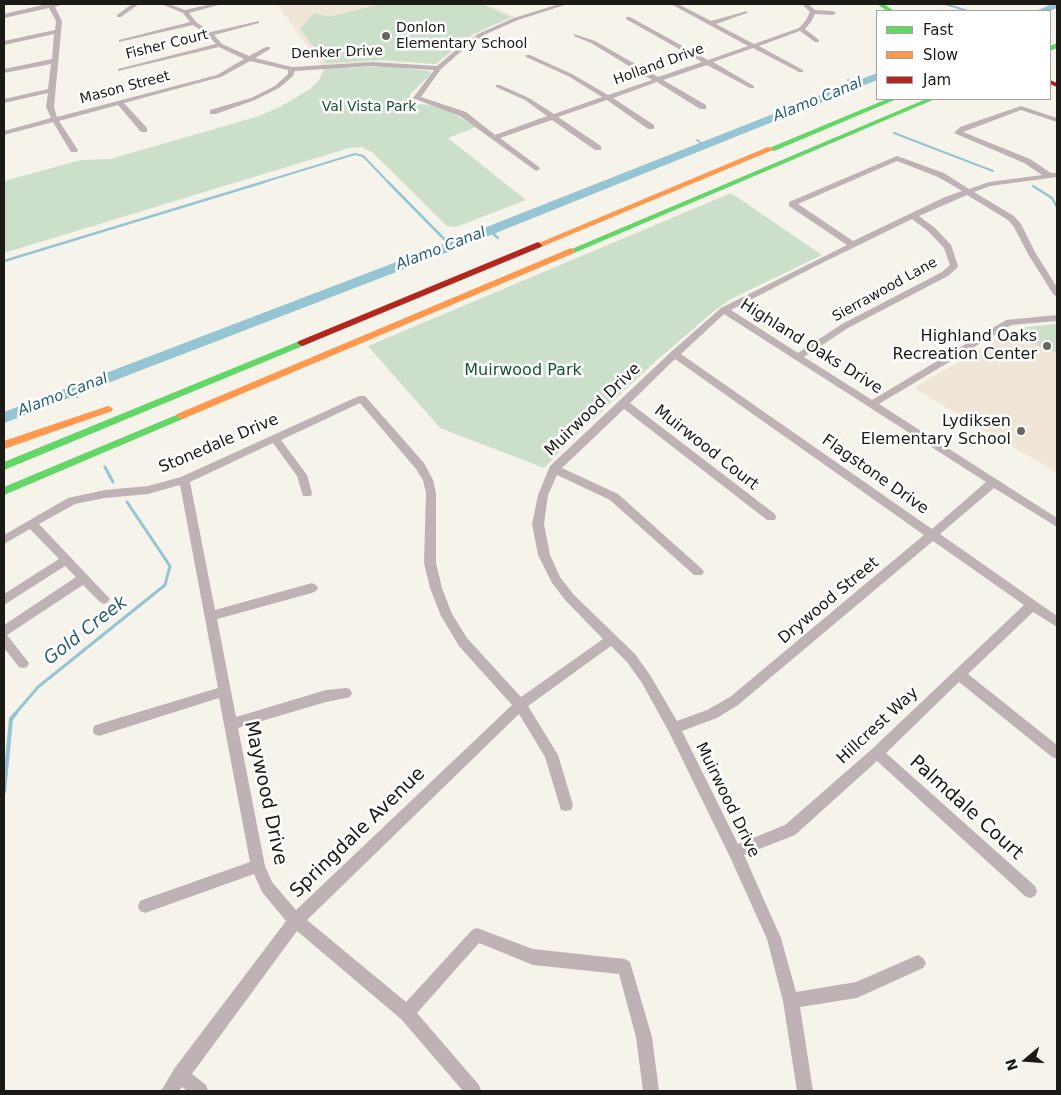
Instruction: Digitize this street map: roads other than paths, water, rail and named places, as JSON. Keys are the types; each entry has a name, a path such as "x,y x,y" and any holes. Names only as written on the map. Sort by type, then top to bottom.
{"main road":[{"path":"4,466 891,100"},
{"path":"4,491 929,100"},
{"path":"4,445 239,364 267,357"},
{"path":"4,499 22,491 41,476"}],"street":[{"path":"4,16 60,4"},
{"path":"119,16 136,4"},
{"name":"Denker Drive","path":"164,4 185,12 194,23 210,34 220,45 249,59 292,69 372,64 439,68"},
{"path":"185,12 219,4"},
{"path":"536,170 496,137 463,114 417,98 439,68 464,46 482,34 516,19 565,4"},
{"path":"674,4 801,71"},
{"path":"805,4 812,12 834,13"},
{"path":"51,5 58,16 58,31 50,107 55,120 74,150"},
{"path":"711,23 745,12"},
{"path":"812,12 809,21 801,29 817,41"},
{"path":"628,18 752,87"},
{"path":"210,34 257,22"},
{"path":"121,41 194,23"},
{"name":"Holland Drive","path":"496,137 801,29"},
{"path":"4,43 58,31"},
{"path":"576,35 593,42 703,107"},
{"name":"Fisher Court","path":"120,70 220,45"},
{"name":"Mason Street","path":"4,133 219,76 268,48"},
{"path":"528,56 570,75 608,97 651,127"},
{"path":"4,71 54,61"},
{"path":"212,112 253,99 277,87 292,75 292,69"},
{"path":"498,86 527,99 598,148"},
{"path":"4,101 52,90"},
{"path":"120,103 144,130"},
{"path":"1052,175 1027,161 958,133 1021,108 1057,120"},
{"path":"853,245 792,204 897,158 941,176 1000,210 1015,222 1057,294"},
{"name":"Muirwood Drive","path":"805,1091 791,1001 774,938 735,852 674,728 646,679 631,658 570,598 556,580 544,555 538,524 543,495 554,469 674,354 724,310 853,245 968,191 989,184 1052,175"},
{"name":"Sierrawood Lane","path":"798,357 845,326 945,274 954,266 948,247 932,230 913,216"},
{"name":"Highland Oaks Drive","path":"724,310 1057,523"},
{"path":"872,404 1009,322 1057,318"},
{"name":"Flagstone Drive","path":"674,354 1057,622"},
{"name":"Stonedale Drive","path":"4,540 58,508 88,497 148,490 184,480 362,398 420,466 428,480 431,493 430,563 436,588 447,616 464,642 520,704"},
{"name":"Muirwood Court","path":"624,403 771,518"},
{"path":"274,438 302,475 307,493"},
{"path":"554,469 614,497 698,572"},
{"name":"Maywood Drive","path":"184,480 258,866 267,887 296,920 407,1013 473,1091"},
{"name":"Drywood Street","path":"674,728 712,714 734,701 932,536 993,482"},
{"path":"32,523 104,599"},
{"path":"4,600 66,560"},
{"path":"4,631 84,578"},
{"path":"211,616 312,588"},
{"name":"Hillcrest Way","path":"735,852 790,830 877,753 1032,605"},
{"path":"4,639 22,664"},
{"name":"Springdale Avenue","path":"169,1091 296,920 520,704 612,639"},
{"path":"958,674 1057,753"},
{"path":"100,730 225,691"},
{"path":"232,724 326,696 346,693"},
{"path":"520,704 551,755 566,805"},
{"name":"Palmdale Court","path":"877,753 1030,892"},
{"path":"145,906 258,866"},
{"path":"407,1013 476,935 533,957 625,967 644,1037 651,1091"},
{"path":"791,1001 857,990 918,963"},
{"path":"180,1075 200,1091"}],"waterway":[{"path":"945,4 965,10"},
{"path":"1044,10 1057,5"},
{"name":"Alamo Canal","path":"4,418 451,246 876,76"},
{"name":"Alamo Canal","path":"848,80 857,84"},
{"path":"894,133 993,171"},
{"name":"Alamo Canal","path":"697,140 705,146"},
{"path":"260,183 355,154 363,156 389,183"},
{"path":"4,261 264,182"},
{"path":"388,182 451,246"},
{"path":"1033,186 1052,198 1057,207"},
{"path":"490,231 498,238"},
{"name":"Gold Creek","path":"74,390 77,397"},
{"name":"Gold Creek","path":"105,467 113,482"},
{"name":"Gold Creek","path":"15,714 38,687 165,585 170,566 127,502"},
{"name":"Gold Creek","path":"4,792 11,719 16,713"}],"place":[{"name":"Donlon Elementary School","path":"386,36"},
{"name":"Highland Oaks Recreation Center","path":"1047,346"},
{"name":"Lydiksen Elementary School","path":"1021,431"}],"park label":[{"name":"Val Vista Park","path":"369,107"},
{"name":"Muirwood Park","path":"523,371"}]}
